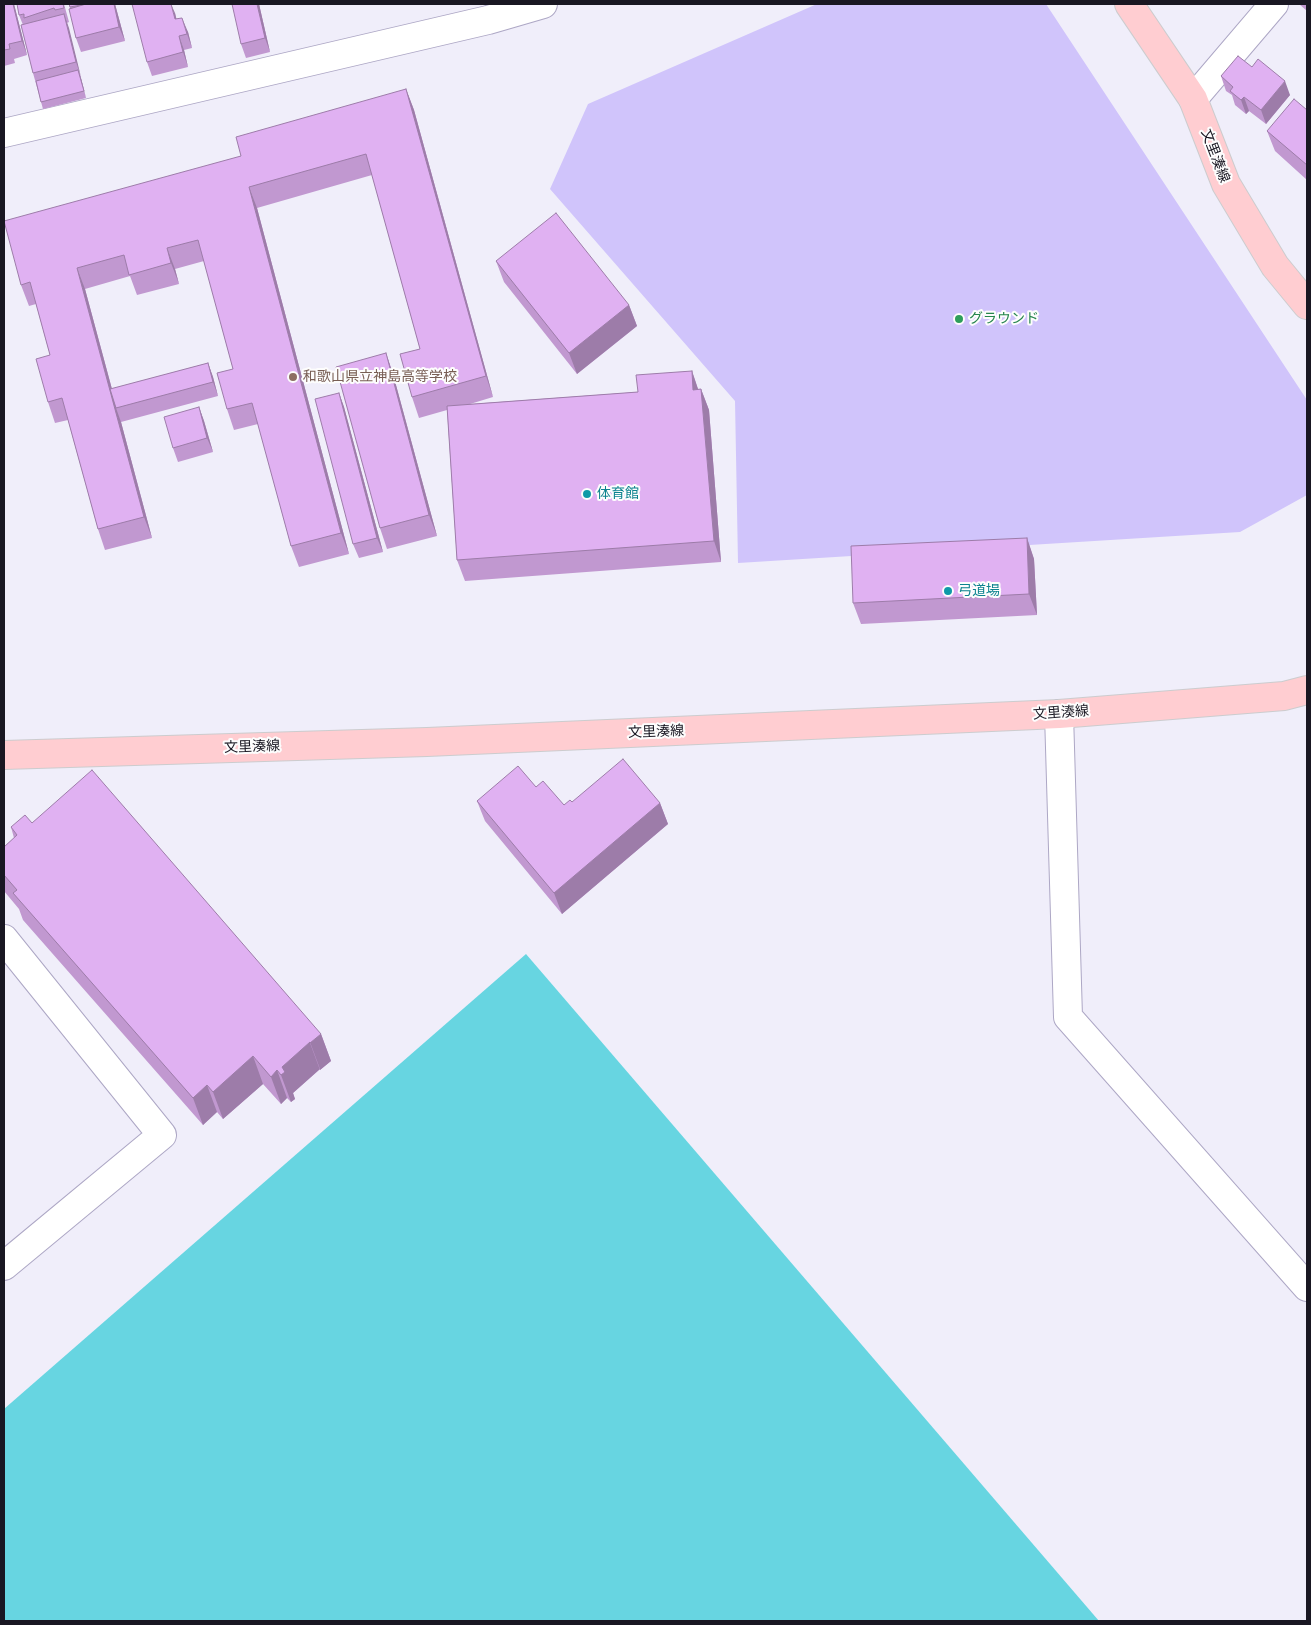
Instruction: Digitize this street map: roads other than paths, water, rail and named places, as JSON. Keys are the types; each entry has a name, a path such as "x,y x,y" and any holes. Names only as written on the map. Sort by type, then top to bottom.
{"main road":[{"name":"文里湊線","path":"1129,4 1193,99 1226,184 1275,266 1307,305"},
{"name":"文里湊線","path":"4,755 437,741 1059,714 1284,696 1307,690"}],"street":[{"path":"4,130 487,12 544,4"},
{"path":"1193,99 1274,4"},
{"path":"1059,714 1068,1017 1307,1287"},
{"path":"4,939 162,1135 4,1266"}],"water":[{"path":"526,954 1099,1621 4,1621 4,1409"}],"place":[{"name":"グラウンド","path":"959,319"},
{"name":"和歌山県立神島高等学校","path":"293,377"},
{"name":"体育館","path":"587,494"},
{"name":"弓道場","path":"948,591"}]}
